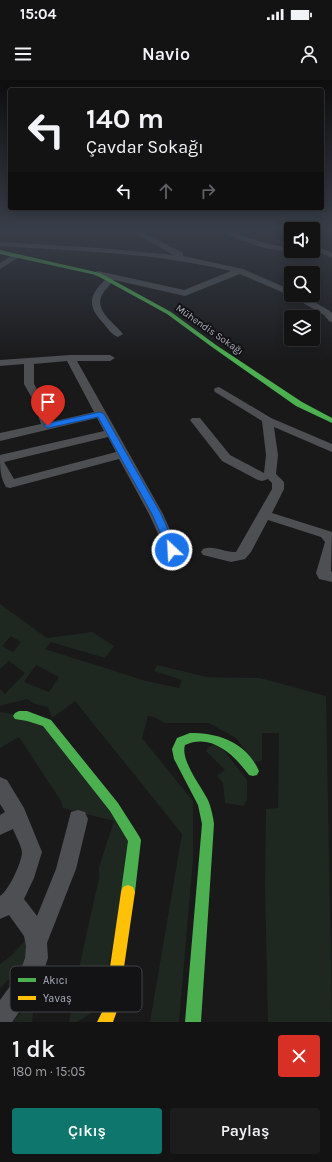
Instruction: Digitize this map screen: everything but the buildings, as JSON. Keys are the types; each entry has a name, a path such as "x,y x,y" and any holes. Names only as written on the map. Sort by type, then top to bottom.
{"street":[{"path":"98,274 185,293 233,274"},
{"name":"Mühendis Sokağı","path":"98,274 169,313 214,346 299,404 332,420"},
{"path":"247,274 284,290"},
{"path":"110,280 101,288 95,302 96,309 118,334"},
{"path":"307,302 327,313 332,319"},
{"path":"70,358 156,514 172,550"},
{"path":"0,363 70,358 110,358"},
{"path":"29,361 29,384 38,400 48,426"},
{"path":"219,390 267,420 332,448"},
{"path":"0,437 100,414"},
{"path":"196,420 226,458 262,477 270,475"},
{"path":"267,420 272,455 270,475"},
{"path":"0,460 111,433"},
{"path":"0,464 10,484 123,454"},
{"path":"208,552 231,557 240,556 244,552 278,489 278,482 270,475"},
{"path":"265,514 326,534 332,541 323,572 324,575 332,577"},
{"path":"19,716 27,716 47,723 114,807 135,840 117,966"},
{"path":"193,1022 208,824 203,804 179,759 177,750 178,745 186,738 190,737 209,738 227,745 236,752 253,771"},
{"path":"0,786 17,815 32,852 24,878 5,904 22,912 33,928 37,942 38,956 34,966"},
{"path":"0,826 17,815"},
{"path":"37,942 66,869 78,819"},
{"path":"0,1017 10,1004"},
{"path":"105,1022 109,1012"}],"shaded area":[{"path":"0,604 47,638 92,632 114,646 105,658 51,642 45,649 146,681 179,688 182,680 154,671 157,665 207,677 260,678 326,696 332,1022 268,1022 265,887 266,809 278,808 279,733 262,733 262,761 254,762 236,738 209,723 165,723 154,717 148,716 142,738 193,801 193,859 179,1022 150,1022 182,834 75,701 52,718 48,707 35,704 27,699 0,706 0,689 5,694 25,673 9,661 0,669","holes":["11,636 21,642 13,652 2,646","36,665 59,677 49,692 24,682"]},
{"path":"0,712 41,722 134,840 108,966 79,966 99,878 99,867 114,821 63,808 61,801 19,737 0,748"},
{"path":"218,743 247,780 247,799 244,806 225,803 223,783 217,776 225,770 206,751 208,747"},
{"path":"26,939 26,955 24,961 21,966 10,966 10,978 0,988 0,964 12,955"},
{"path":"22,1012 33,1012 32,1022 11,1022"},
{"path":"71,1012 93,1012 77,1022 69,1022"}],"traffic: fast":[{"path":"98,274 169,313 214,346 299,404 332,421"},
{"path":"19,716 27,716 47,723 114,807 135,840 128,892"},
{"path":"193,1022 208,824 203,803 185,770 180,759 178,749 181,742 190,738 215,739 228,745 239,754 253,771"}],"traffic: slow":[{"path":"117,966 128,892"},
{"path":"105,1022 109,1012"}],"route":[{"path":"48,426 100,414 156,514 172,550"}]}
